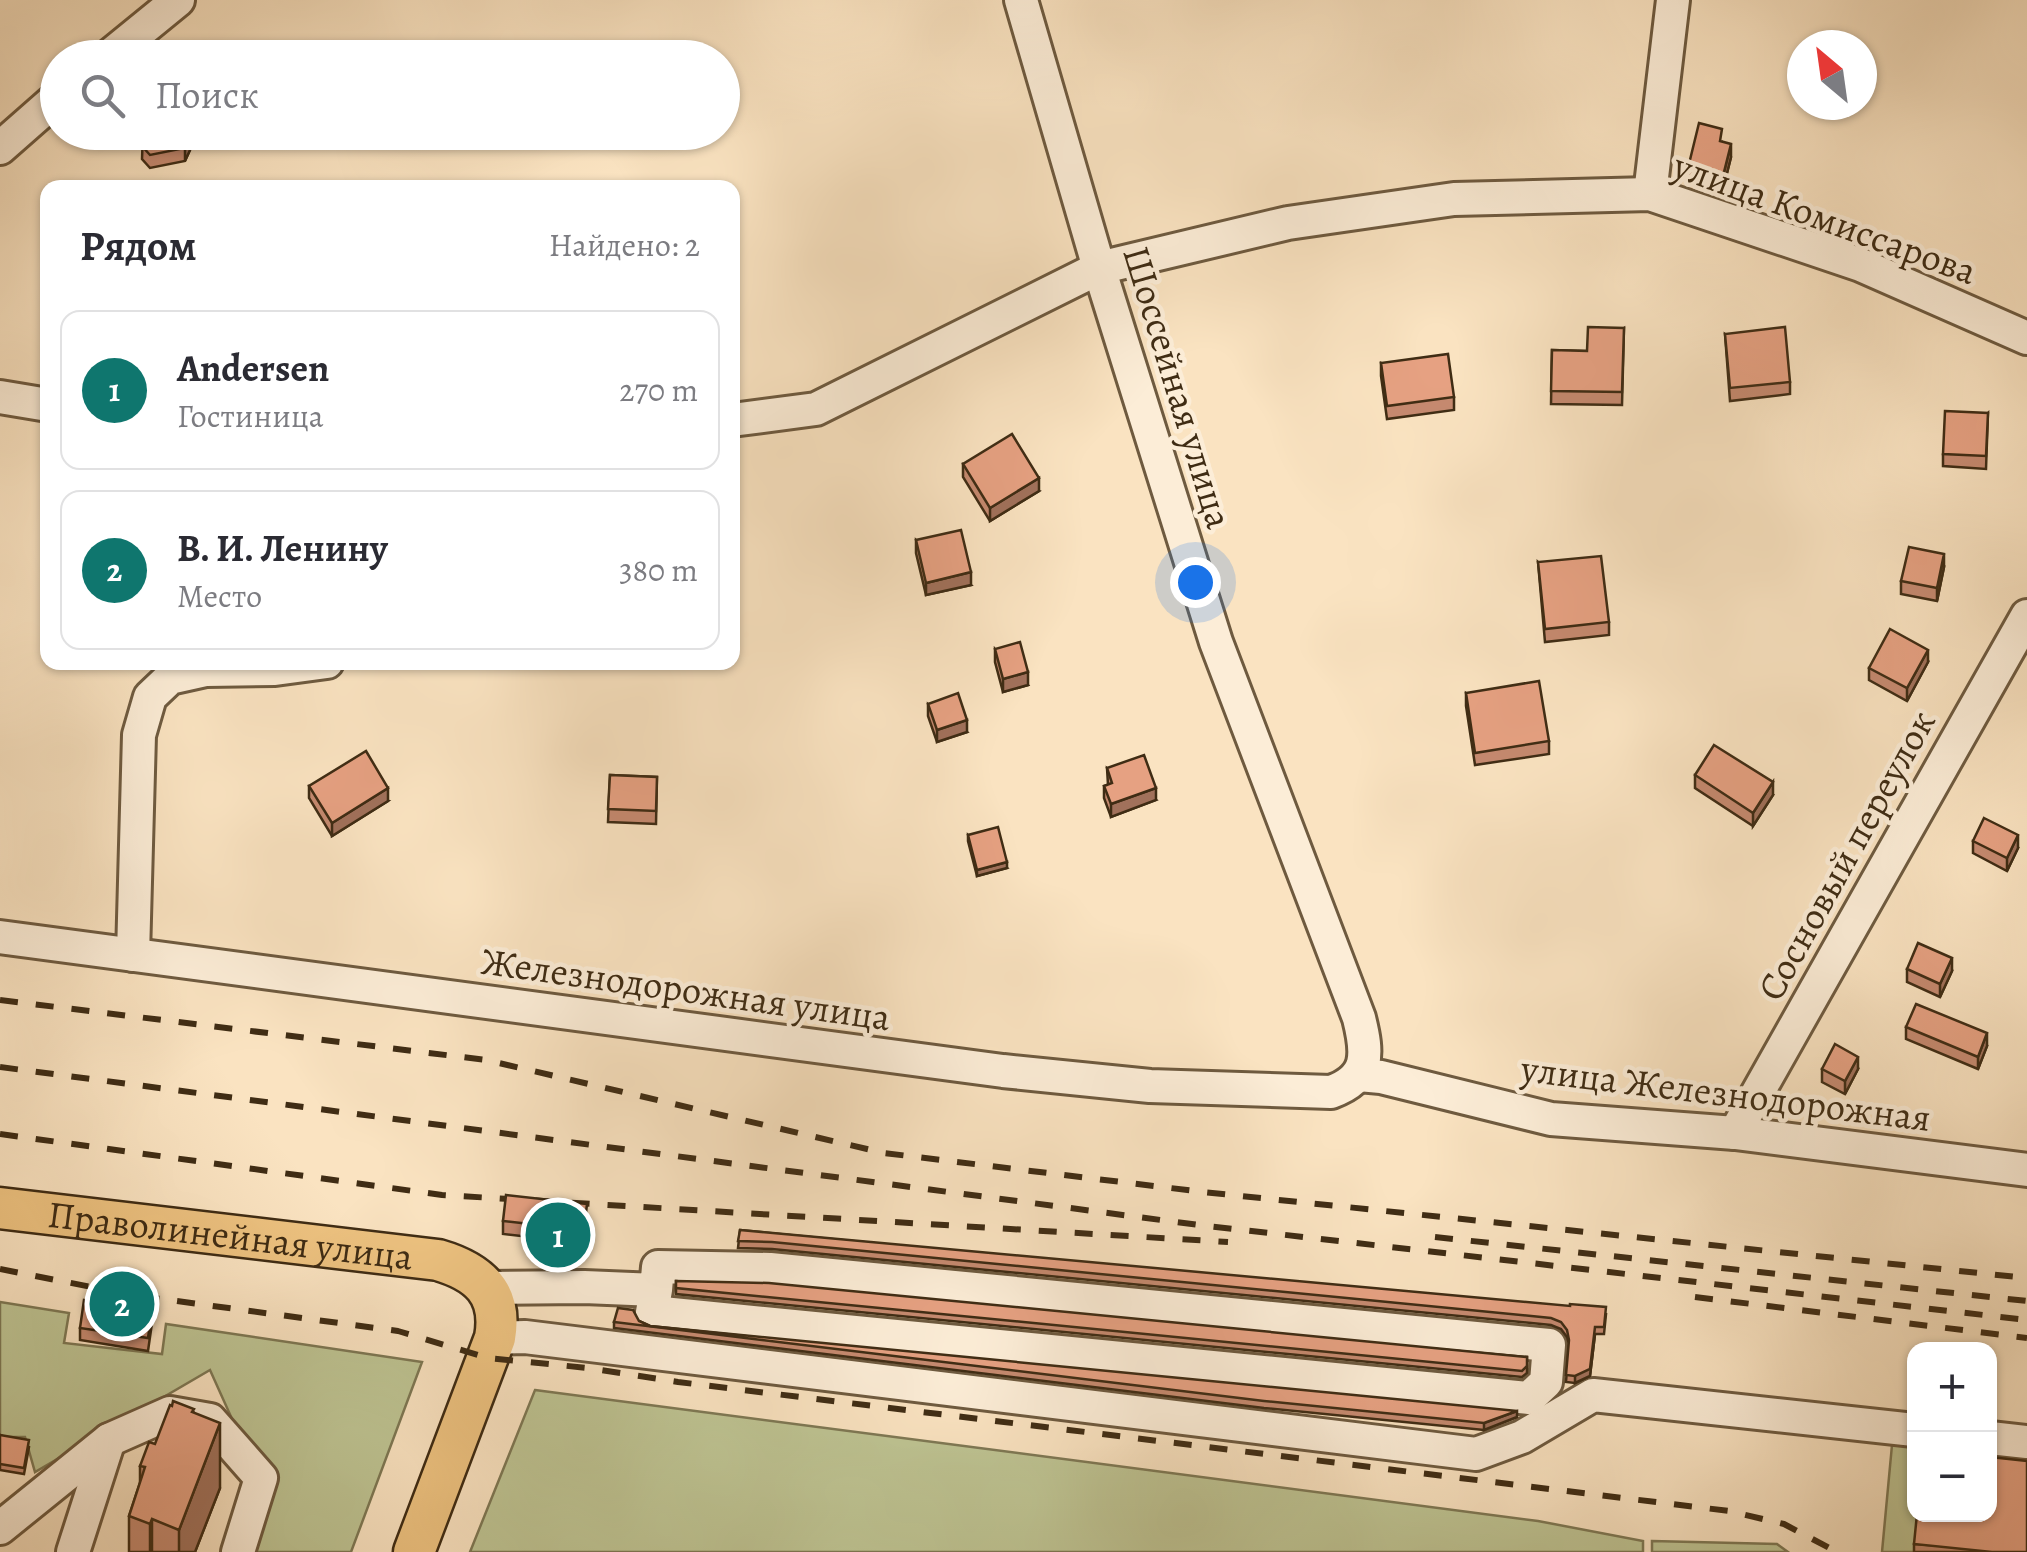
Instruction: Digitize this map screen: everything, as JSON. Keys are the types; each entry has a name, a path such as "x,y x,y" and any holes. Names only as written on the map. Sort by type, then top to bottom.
{"main road":[{"name":"Праволинейная улица","path":"0,1208 438,1260 474,1277"},
{"path":"414,1552 495,1338 498,1319 474,1277"}],"street":[{"path":"129,40 178,0"},
{"name":"Шоссейная улица","path":"1021,0 1098,268 1216,642 1359,1018 1366,1056 1358,1074"},
{"path":"1650,194 1673,0"},
{"path":"0,148 40,113"},
{"name":"улица Комиссарова","path":"740,419 816,409 1098,268 1288,223 1454,199 1650,194 1861,265 2027,338"},
{"path":"0,397 40,404"},
{"name":"Сосновый переулок","path":"1735,1133 2027,616"},
{"path":"133,955 139,735 150,697 170,678 206,670"},
{"name":"Железнодорожная улица","path":"0,937 1003,1072 1150,1086 1331,1092 1346,1086 1358,1074"},
{"name":"улица Железнодорожная","path":"1358,1074 1551,1119 1735,1133 2027,1170"},
{"path":"658,1268 770,1269 1549,1346 1546,1382 1529,1398 652,1312 656,1290 658,1268"},
{"path":"474,1277 656,1290"},
{"path":"495,1338 545,1339 1476,1454 1522,1437 1594,1395 1907,1429"},
{"path":"0,1528 109,1440 170,1413 210,1420 261,1478 238,1552"},
{"path":"1997,1439 2027,1442"},
{"path":"72,1552 109,1440"}],"green space":[{"path":"0,1302 69,1313 64,1343 162,1354 166,1324 422,1362 351,1552 243,1552 264,1490 210,1370 35,1472 25,1437 0,1437"},
{"path":"535,1390 1538,1521 1643,1541 1643,1552 470,1552"},
{"path":"1892,1445 1907,1446 1907,1522 1997,1522 1997,1456 2027,1459 2027,1552 1882,1552"},
{"path":"1652,1541 1777,1544 1788,1552 1652,1552"}],"building":[{"path":"1699,123 1722,129 1720,141 1731,144 1723,176 1688,168"},
{"path":"146,150 175,150 150,155"},
{"path":"1588,327 1624,328 1622,392 1551,391 1552,350 1587,351"},
{"path":"1785,327 1790,382 1730,388 1725,334"},
{"path":"1448,354 1454,397 1387,406 1381,363"},
{"path":"1945,411 1988,413 1986,456 1943,454"},
{"path":"1012,434 1039,478 990,508 963,464"},
{"path":"961,530 971,572 926,583 916,540"},
{"path":"1909,547 1944,554 1937,588 1901,581"},
{"path":"1601,556 1609,622 1545,629 1538,562"},
{"path":"1890,629 1928,650 1907,688 1869,668"},
{"path":"1020,642 1028,672 1003,679 995,649"},
{"path":"1539,681 1549,741 1475,753 1466,693"},
{"path":"958,693 967,720 937,730 928,704"},
{"path":"1714,745 1773,782 1753,813 1695,775"},
{"path":"366,751 388,788 332,823 309,786"},
{"path":"1144,755 1156,788 1111,804 1104,786 1112,783 1107,768"},
{"path":"610,775 657,777 656,811 608,809"},
{"path":"1984,818 2018,835 2007,858 1973,841"},
{"path":"998,827 1007,862 977,870 968,835"},
{"path":"1918,943 1952,958 1940,984 1907,969"},
{"path":"1916,1004 1987,1033 1978,1057 1906,1027"},
{"path":"1835,1044 1858,1057 1845,1081 1822,1069"},
{"path":"506,1195 587,1204 584,1230 503,1221"},
{"path":"740,1230 1606,1307 1604,1327 1595,1327 1590,1369 1575,1376 1566,1375 1567,1330 1551,1318 738,1241"},
{"path":"676,1281 769,1283 1527,1357 1527,1366 1522,1371 676,1288"},
{"path":"84,1300 152,1310 148,1338 80,1328"},
{"path":"618,1308 633,1310 639,1321 650,1326 1517,1411 1484,1423 1264,1401 614,1322"},
{"path":"173,1401 220,1423 179,1530 152,1519 150,1524 129,1516 149,1442 155,1444"},
{"path":"0,1435 29,1440 24,1468 0,1464"},
{"path":"1997,1458 2027,1461 2027,1552 1914,1544 1916,1522 1997,1522"}],"railway":[{"path":"0,1000 486,1060 884,1153 1203,1192 2027,1278"},
{"path":"0,1067 1199,1225 2027,1320"},
{"path":"0,1134 442,1195 1228,1242"},
{"path":"1435,1237 2027,1301"},
{"path":"0,1269 132,1295 398,1331 488,1358 1729,1511 1784,1524 1837,1552"},
{"path":"1695,1297 2027,1338"}],"place":[{"name":"Andersen","path":"558,1235"},
{"name":"В. И. Ленину","path":"122,1304"}]}
